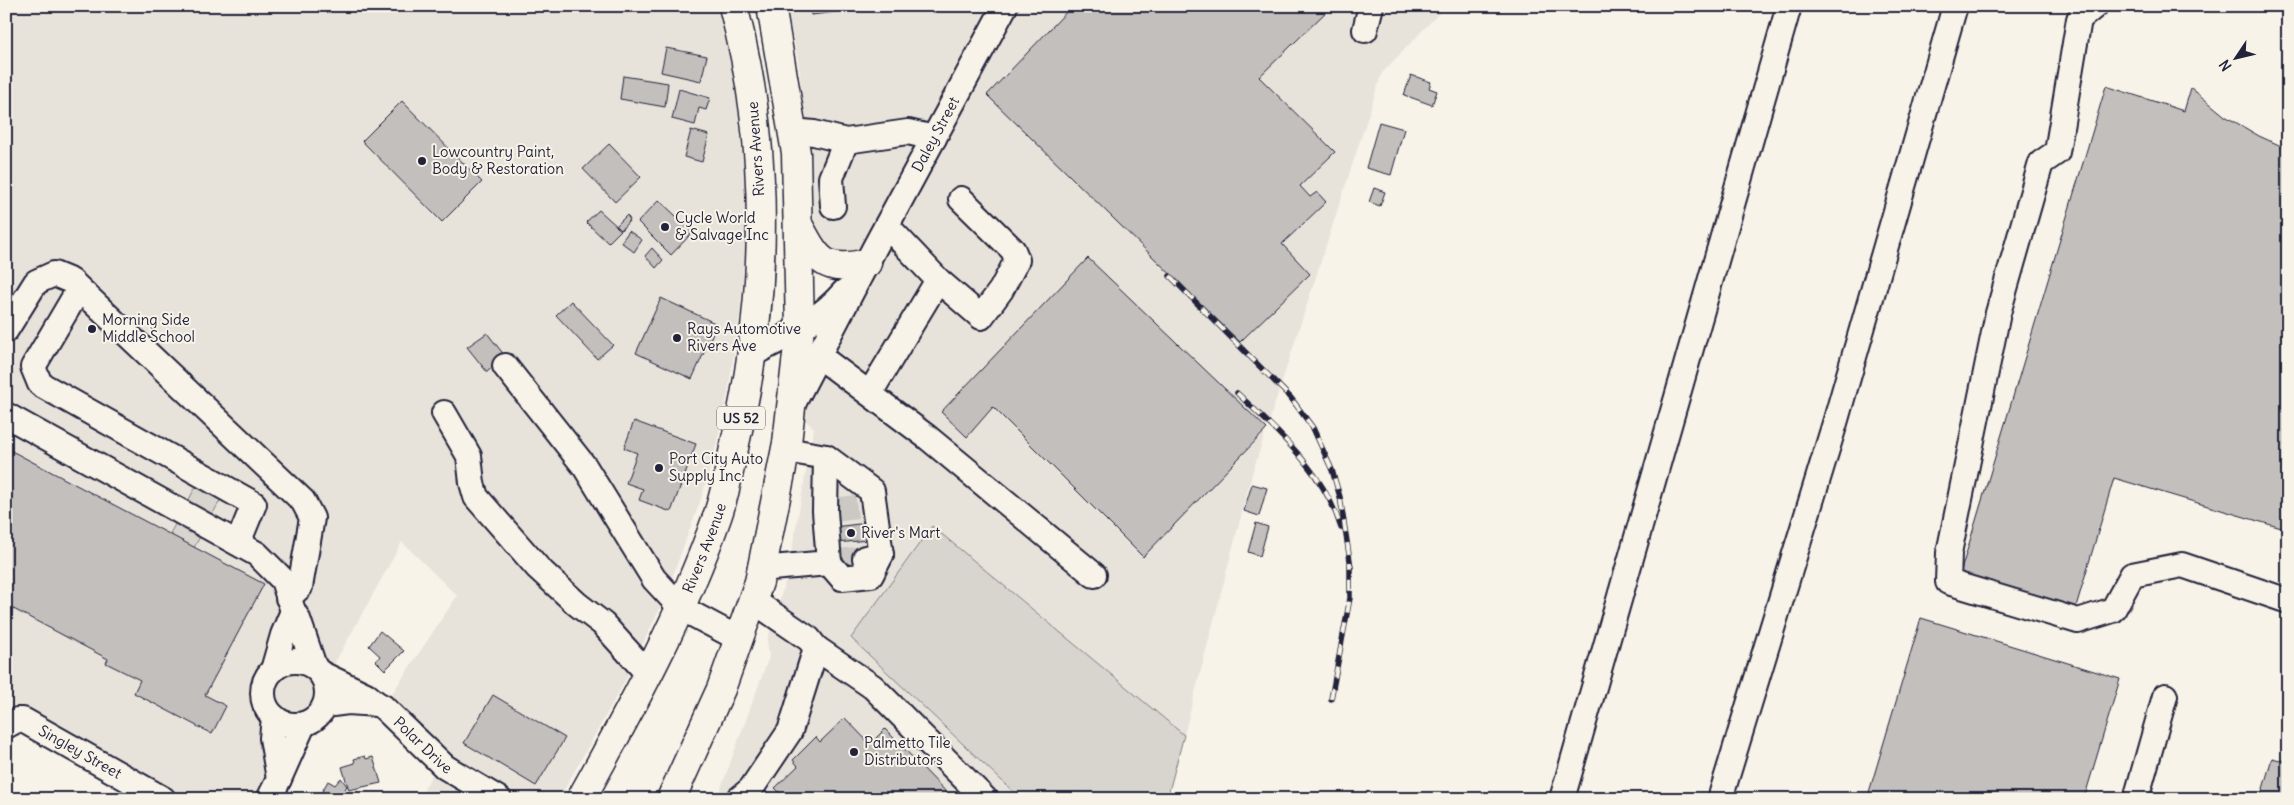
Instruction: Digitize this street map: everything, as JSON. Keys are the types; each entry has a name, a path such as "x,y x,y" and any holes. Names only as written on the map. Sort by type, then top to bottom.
{"main road":[{"name":"Rivers Avenue","path":"581,799 649,675 681,608 718,516 745,402 753,354 760,276 761,217 758,135 743,43 733,6"},
{"path":"677,797 721,689 759,582 760,569 786,450 791,408 800,328 796,153 771,6"},
{"path":"798,225 821,260 835,267 850,267 866,263"}],"street":[{"name":"Daley Street","path":"791,408 866,263 1005,6"},
{"path":"1365,30 1371,6"},
{"path":"1562,799 1790,6"},
{"path":"1720,799 1835,423 1956,6"},
{"path":"2095,6 2079,19 2057,152 2041,163 1998,313 1949,553 1948,582 2078,621 2113,610 2132,575 2182,565 2288,602"},
{"path":"792,131 814,133 846,141 908,132 934,138"},
{"path":"833,206 831,178 846,141"},
{"path":"887,226 938,280 981,317 1001,290 1016,260 1013,250 961,199"},
{"name":"Daley Street","path":"753,354 826,312 866,263"},
{"path":"6,330 36,282 54,274 71,281 303,501 312,518 300,587 291,605 273,670"},
{"path":"870,393 938,280"},
{"path":"79,289 32,367 40,384 254,504 238,543"},
{"path":"818,356 927,437 1094,575"},
{"path":"504,366 585,467 654,579 681,608 739,639"},
{"path":"444,413 469,456 476,498 538,568 577,604 603,624 649,675"},
{"path":"6,415 257,554 283,580 291,605 318,670 326,684 328,695 325,705 312,721 303,725 292,725 274,717 267,709 264,699 266,679 273,670 282,663 292,661 304,662 318,670"},
{"path":"786,450 826,457 872,491 866,506 873,557 871,576 842,578 834,562 826,457"},
{"path":"760,569 834,562"},
{"path":"752,600 809,639 816,648 873,687 984,799"},
{"path":"739,799 751,789 790,731 816,648"},
{"name":"Polar Drive","path":"318,670 366,694 445,766 499,799"},
{"path":"2136,799 2165,696"},
{"path":"325,705 348,702 377,704"},
{"path":"274,717 272,738 274,789"},
{"name":"Singley Street","path":"15,723 163,799"},
{"path":"274,789 303,725"}],"shaded area":[{"path":"10,6 719,6 728,35 734,71 745,181 745,252 740,314 728,392 714,455 701,499 663,602 625,681 559,799 419,799 439,761 383,707 457,596 402,542 259,799 179,799 15,709 9,710 6,714 6,12"},
{"path":"786,6 1004,6 875,247 848,254 836,253 825,248 814,228 812,175 798,60"},
{"path":"1005,6 1446,6 1382,73 1252,474 1184,735 932,526 851,638 1021,799 717,799 769,657 767,641 787,576 814,428 791,408"},
{"path":"203,474 227,488 176,580 153,564"},
{"path":"932,526 1184,735 1167,799 1021,799 851,638"}],"building":[{"path":"809,6 889,6 811,15"},
{"path":"1072,6 1324,6 1328,10 1259,77 1335,152 1300,186 1310,197 1317,192 1326,202 1282,244 1310,274 1240,342 987,95"},
{"path":"666,48 707,56 701,81 661,72"},
{"path":"1411,75 1431,82 1429,88 1437,91 1432,105 1404,95"},
{"path":"623,76 668,83 665,107 620,99"},
{"path":"2106,86 2184,111 2191,88 2225,116 2259,136 2288,149 2288,530 2114,478 2075,610 1960,574"},
{"path":"679,89 710,98 706,110 699,108 695,125 672,119"},
{"name":"Lowcountry Paint, Body & Restoration","path":"402,101 482,182 442,222 362,141"},
{"path":"1379,122 1404,129 1391,175 1366,168"},
{"path":"691,130 709,135 702,162 684,157"},
{"path":"609,144 641,177 615,202 583,169"},
{"path":"1374,188 1385,192 1380,206 1369,202"},
{"name":"Cycle World & Salvage Inc","path":"659,200 693,232 671,255 638,222"},
{"path":"599,210 621,230 608,243 586,222"},
{"path":"627,215 630,220 621,230 616,226"},
{"path":"629,231 642,240 634,252 621,242"},
{"path":"652,248 663,260 656,268 645,256"},
{"path":"1088,258 1267,429 1143,557 993,407 967,437 941,412"},
{"name":"Rays Automotive Rivers Ave","path":"661,298 717,324 692,379 636,353"},
{"path":"571,301 613,345 597,359 556,315"},
{"path":"487,333 505,356 487,372 467,347"},
{"name":"Port City Auto Supply Inc.","path":"634,421 696,444 671,512 639,500 643,489 626,483 637,453 624,448"},
{"path":"6,448 264,584 205,695 226,706 212,734 134,693 140,680 106,663 108,659 6,605"},
{"path":"1252,484 1267,488 1259,516 1244,511"},
{"name":"River's Mart","path":"867,523 869,540 836,543 834,527"},
{"path":"1256,523 1268,527 1260,556 1248,552"},
{"path":"1921,618 2120,679 2084,799 1867,799"},
{"path":"380,631 404,651 385,670 376,661 380,656 369,646"},
{"path":"493,695 565,738 536,786 464,743"},
{"name":"Palmetto Tile Distributors","path":"845,718 870,744 885,729 953,799 786,799 775,788 798,766 793,760 816,737 820,742"},
{"path":"365,756 366,759 373,757 381,783 349,790 342,767 355,763 354,759"},
{"path":"2272,758 2288,762 2288,799 2260,799"},
{"path":"341,778 347,786 344,791 349,795 347,799 322,799 319,797 328,781 335,785"}],"tunnel":[{"path":"833,510 858,507"},
{"path":"839,561 865,558"}],"railway":[{"path":"1170,276 1291,398 1313,428 1332,470 1340,497 1351,567"},
{"path":"1237,393 1298,454 1323,488 1341,528"},
{"path":"1331,699 1350,598 1350,562"}],"place":[{"name":"Lowcountry Paint, Body & Restoration","path":"422,161"},
{"name":"Cycle World & Salvage Inc","path":"665,227"},
{"name":"Morning Side Middle School","path":"92,329"},
{"name":"Rays Automotive Rivers Ave","path":"677,338"},
{"name":"Port City Auto Supply Inc.","path":"659,468"},
{"name":"River's Mart","path":"851,533"},
{"name":"Palmetto Tile Distributors","path":"854,752"}]}
